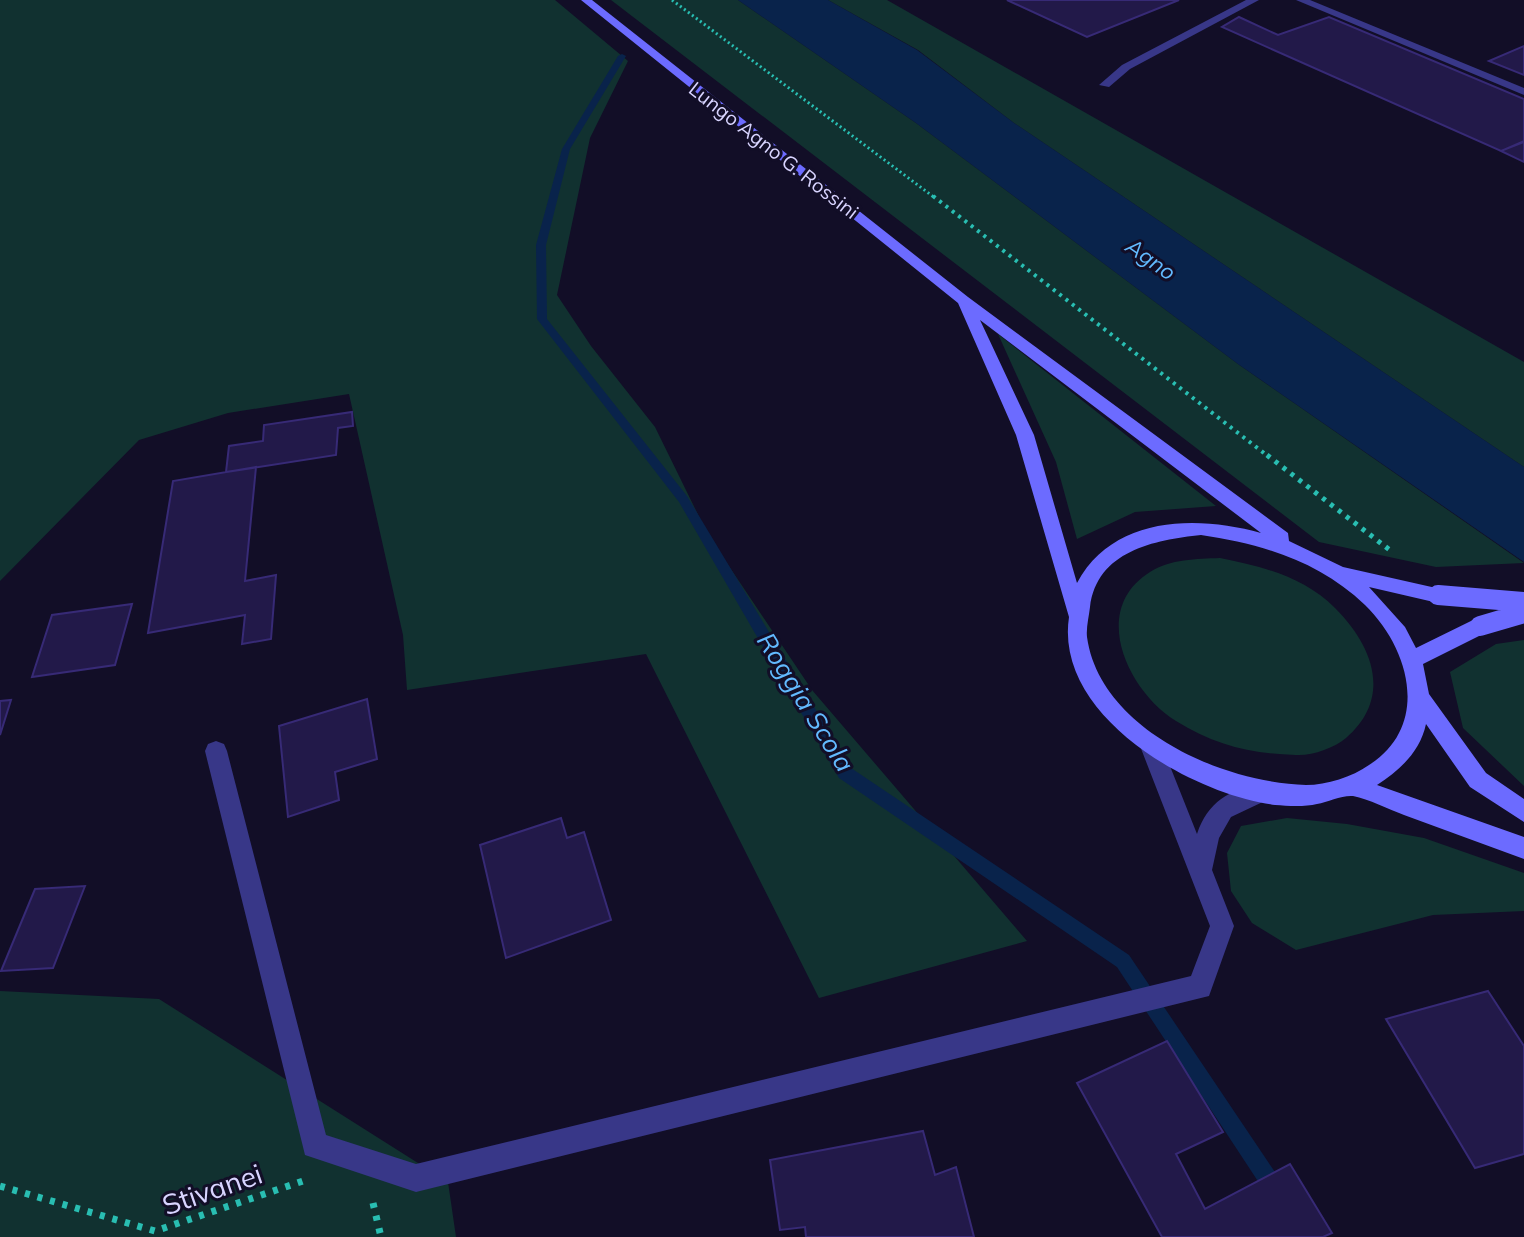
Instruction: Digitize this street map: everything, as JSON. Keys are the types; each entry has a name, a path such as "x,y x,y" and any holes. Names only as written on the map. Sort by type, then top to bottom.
{"main road":[{"name":"Lungo Agno G. Rossini","path":"586,0 963,300 1297,550 1340,573 1370,599 1395,627 1413,659 1421,700 1414,736 1392,766 1355,787 1311,795 1261,792 1210,778 1151,746 1106,703 1080,656 1076,612 1025,435 963,300"},
{"name":"Lungo Agno G. Rossini","path":"1076,612 1089,576 1116,549 1155,533 1201,528 1252,535 1297,550"},
{"path":"1340,573 1438,595 1524,602"},
{"path":"1413,659 1480,626 1524,613"},
{"name":"Lungo Agno G. Rossini","path":"1421,700 1478,780 1524,812"},
{"path":"1355,787 1524,848"}],"street":[{"path":"1105,85 1126,67 1254,0"},
{"path":"1301,0 1524,92"},
{"path":"216,751 315,1145 416,1178 1200,987 1222,926 1151,746"},
{"path":"1201,868 1211,819 1234,799 1261,792"}],"path":[{"path":"672,0 780,78 1394,553"},
{"path":"363,1161 381,1237"},
{"name":"Stivanei","path":"0,1186 155,1231 363,1161"}],"green space":[{"path":"0,0 555,0 628,61 590,138 557,295 591,346 655,427 708,535 812,690 1027,941 819,998 646,654 407,690 403,635 349,394 228,413 139,440 0,581"},
{"path":"611,0 738,0 916,123 1238,364 1524,563 1436,567 1319,542"},
{"path":"828,0 887,0 1524,362 1524,467 1014,123 918,50"},
{"path":"998,334 1216,506 1135,512 1077,539 1056,462"},
{"path":"1220,558 1266,569 1310,588 1335,608 1359,639 1368,655 1373,689 1361,722 1341,742 1322,751 1302,755 1264,753 1234,747 1176,721 1143,690 1122,650 1119,628 1122,607 1132,588 1150,572 1166,564"},
{"path":"1524,640 1524,786 1463,728 1450,672 1496,644"},
{"path":"1287,818 1347,824 1424,838 1524,873 1524,911 1433,915 1296,950 1252,923 1231,891 1227,853 1241,826"},
{"path":"0,991 159,999 448,1182 456,1237 0,1237"}],"water":[{"name":"Agno","path":"738,0 828,0 917,50 1014,123 1524,467 1524,562 1238,364 916,123"}],"building":[{"path":"1007,0 1179,0 1087,37"},
{"path":"1239,17 1278,35 1329,17 1524,99 1524,142 1501,151 1222,27"},
{"path":"1524,46 1524,75 1489,61"},
{"path":"1524,141 1524,162 1501,151"},
{"path":"352,412 353,426 338,428 336,455 226,472 229,446 263,441 264,425"},
{"path":"256,467 245,581 276,575 271,639 242,644 245,615 148,633 173,481"},
{"path":"132,604 115,665 32,677 52,615"},
{"path":"367,699 377,759 335,772 339,800 288,817 279,726"},
{"path":"11,700 0,735 0,701"},
{"path":"561,818 567,838 584,832 611,920 506,958 480,845"},
{"path":"85,886 53,968 1,971 35,889"},
{"path":"1488,991 1524,1046 1524,1154 1475,1168 1386,1019"},
{"path":"1167,1041 1223,1132 1176,1154 1205,1209 1290,1164 1332,1233 1323,1237 1162,1237 1077,1083"},
{"path":"923,1131 935,1175 956,1167 974,1237 806,1237 805,1227 780,1230 770,1160"}],"waterway":[{"name":"Roggia Scola","path":"622,56 566,149 541,245 542,319 683,499 845,773 1123,961 1276,1191"}]}
